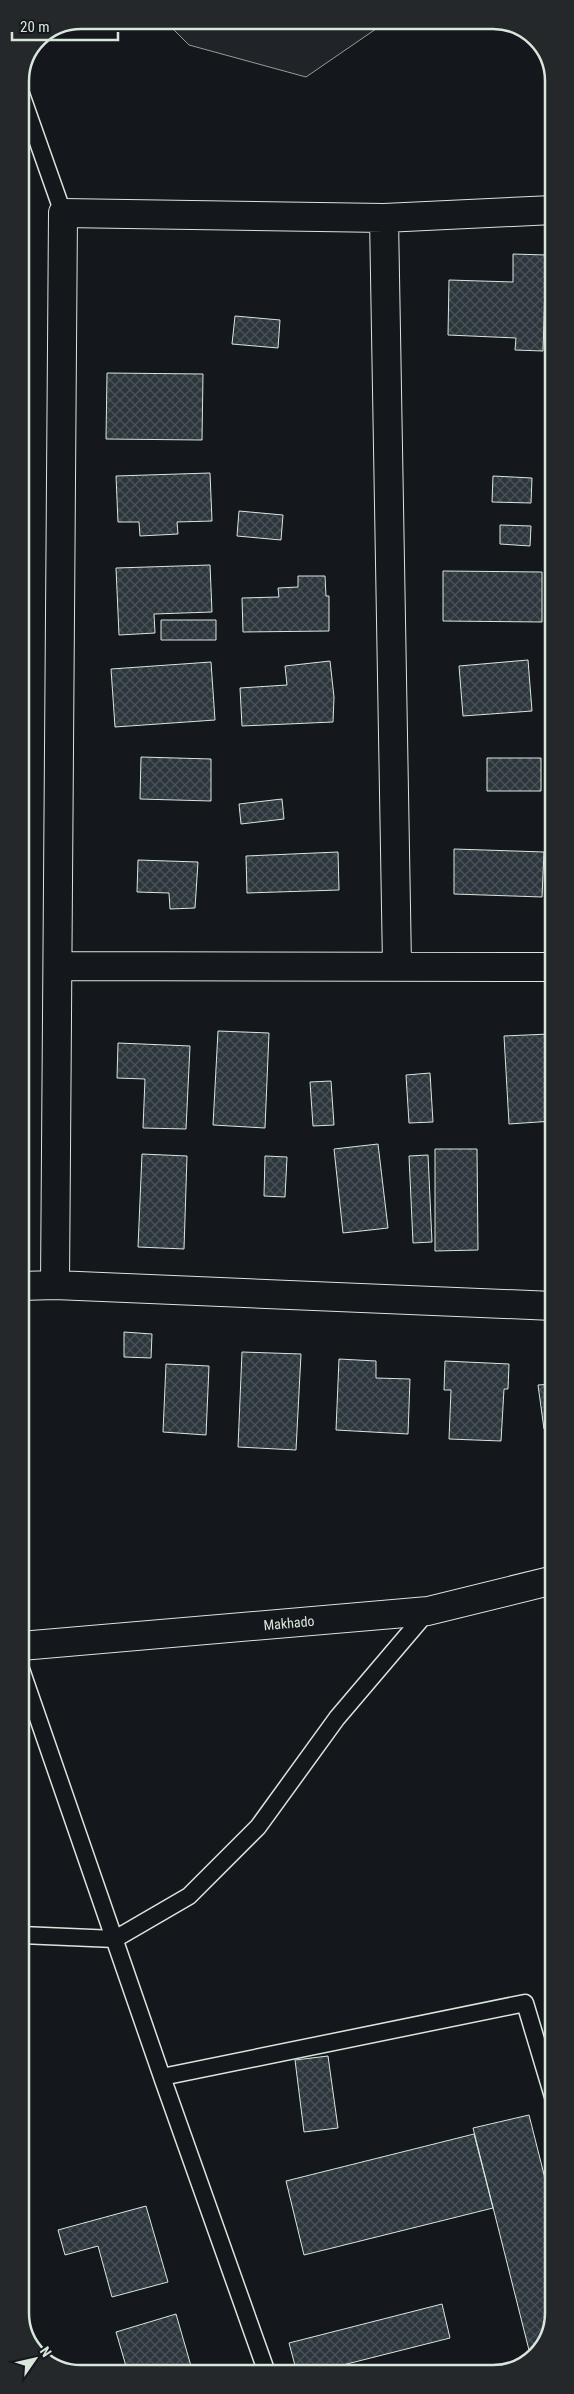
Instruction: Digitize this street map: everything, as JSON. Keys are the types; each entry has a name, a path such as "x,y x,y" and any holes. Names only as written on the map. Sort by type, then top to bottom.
{"street":[{"path":"55,1284 63,214 384,218 545,210"},
{"path":"384,218 397,965"},
{"path":"58,966 397,965 545,967"},
{"path":"29,1286 55,1284 545,1306"},
{"name":"Makhado","path":"29,1645 428,1611 545,1582"}],"lane":[{"path":"29,117 63,214"},
{"path":"29,1934 115,1939 190,1896 258,1826 337,1718 428,1611"},
{"path":"29,1692 264,2365"},
{"path":"162,2077 525,2003 545,2070"}],"shaded area":[{"path":"173,29 376,29 306,77 189,45"}],"building":[{"path":"513,254 545,255 543,351 515,350 516,338 448,335 449,280 513,282"},
{"path":"235,316 280,320 278,348 232,344"},
{"path":"107,373 203,374 202,440 106,439"},
{"path":"210,473 212,521 177,522 178,534 140,536 139,522 118,522 116,476"},
{"path":"493,476 532,478 531,503 492,502"},
{"path":"239,511 283,515 281,540 237,536"},
{"path":"500,525 531,526 530,546 500,544"},
{"path":"210,565 212,612 154,614 155,633 119,635 116,568"},
{"path":"443,571 542,572 542,622 443,621"},
{"path":"298,576 325,576 326,596 329,596 329,631 243,632 242,598 279,597 278,588 298,587"},
{"path":"161,620 216,620 216,640 161,640"},
{"path":"528,660 532,711 463,716 459,666"},
{"path":"330,661 334,697 333,722 242,726 240,688 287,685 285,666"},
{"path":"211,662 215,720 115,727 111,669"},
{"path":"141,757 211,759 211,801 140,799"},
{"path":"487,758 541,758 541,791 487,791"},
{"path":"282,799 284,819 241,824 239,804"},
{"path":"454,849 544,852 542,897 454,894"},
{"path":"338,852 339,890 247,893 246,856"},
{"path":"138,860 198,862 195,908 170,909 169,893 137,892"},
{"path":"218,1031 269,1033 265,1128 213,1125"},
{"path":"545,1034 545,1122 509,1124 504,1036"},
{"path":"118,1043 190,1046 186,1129 143,1128 145,1079 117,1078"},
{"path":"430,1073 433,1122 409,1123 406,1075"},
{"path":"331,1081 334,1125 313,1126 310,1082"},
{"path":"378,1144 388,1228 343,1233 334,1149"},
{"path":"435,1149 477,1149 478,1250 435,1251"},
{"path":"142,1154 187,1156 184,1249 138,1247"},
{"path":"428,1155 432,1242 413,1243 409,1156"},
{"path":"265,1156 287,1157 285,1197 264,1196"},
{"path":"124,1332 152,1334 151,1358 124,1357"},
{"path":"242,1352 301,1354 296,1450 238,1447"},
{"path":"339,1359 376,1361 376,1378 410,1379 408,1434 336,1430"},
{"path":"445,1361 509,1364 508,1389 504,1389 501,1441 449,1439 451,1390 444,1390"},
{"path":"166,1364 209,1366 206,1435 163,1432"},
{"path":"538,1385 545,1385 545,1429 544,1429"},
{"path":"328,2056 338,2128 304,2132 295,2060"},
{"path":"529,2115 545,2178 545,2314 543,2330 535,2345 529,2351 473,2128"},
{"path":"474,2134 493,2208 304,2255 286,2181"},
{"path":"146,2206 168,2282 112,2297 98,2246 65,2255 58,2230"},
{"path":"442,2304 450,2338 343,2365 295,2365 289,2343"},
{"path":"176,2314 191,2365 126,2365 116,2332"}]}
